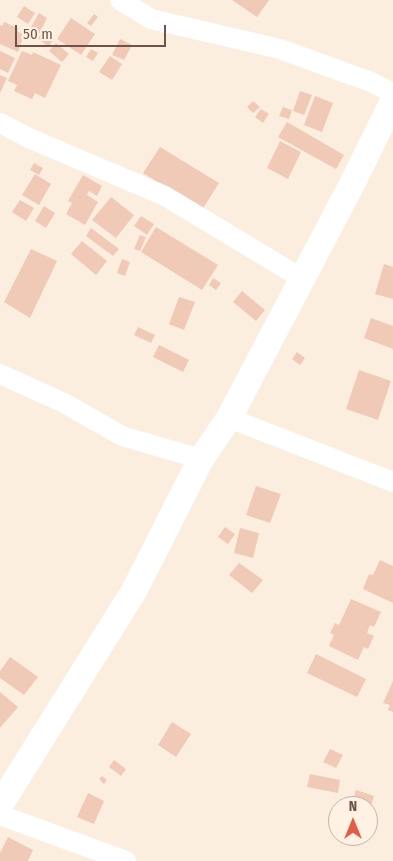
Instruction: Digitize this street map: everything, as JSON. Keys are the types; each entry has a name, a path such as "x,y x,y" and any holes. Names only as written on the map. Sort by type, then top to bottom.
{"street":[{"path":"120,0 151,19 280,49 371,82 393,93"},
{"path":"0,805 134,591 202,459 229,418 301,278 352,186 393,100"},
{"path":"0,123 29,138 165,196 301,278"},
{"path":"0,374 64,403 122,436 202,459"},
{"path":"229,418 393,482"},
{"path":"0,815 126,861"}],"building":[{"path":"232,0 269,0 257,17"},
{"path":"24,6 35,13 28,24 17,17"},
{"path":"39,13 47,18 39,34 30,29"},
{"path":"94,14 98,17 91,26 87,23"},
{"path":"71,18 95,34 81,55 57,39"},
{"path":"4,22 18,28 17,31 24,35 18,52 0,44 0,25 2,26"},
{"path":"44,30 54,39 48,47 38,38"},
{"path":"120,39 132,45 124,60 112,55"},
{"path":"56,43 69,54 62,62 49,51"},
{"path":"91,49 98,53 93,61 86,57"},
{"path":"0,51 15,58 8,73 0,69"},
{"path":"22,51 32,55 33,52 61,65 45,98 35,93 32,99 14,91 17,85 8,81"},
{"path":"110,56 122,64 112,80 99,72"},
{"path":"0,75 7,78 0,93"},
{"path":"300,91 312,95 304,115 293,111"},
{"path":"315,96 333,103 322,132 304,125"},
{"path":"253,101 260,107 253,113 247,107"},
{"path":"283,107 292,110 289,119 279,116"},
{"path":"261,109 269,114 263,123 255,117"},
{"path":"287,122 344,155 336,169 278,137"},
{"path":"280,141 301,152 288,179 267,168"},
{"path":"160,147 219,183 202,210 143,173"},
{"path":"34,163 43,168 39,175 30,170"},
{"path":"35,174 51,184 39,205 22,195"},
{"path":"83,175 102,186 97,196 89,191 87,195 98,202 85,225 66,214 72,203 68,201"},
{"path":"111,197 134,215 116,238 92,220"},
{"path":"20,200 34,208 26,221 12,212"},
{"path":"44,206 55,213 46,228 35,221"},
{"path":"141,216 154,224 147,235 134,226"},
{"path":"156,227 218,265 202,290 141,252"},
{"path":"91,228 119,249 113,256 86,236"},
{"path":"140,235 146,237 140,251 134,249"},
{"path":"82,241 107,261 96,275 71,254"},
{"path":"31,249 57,261 30,318 4,302"},
{"path":"122,259 130,262 125,276 117,273"},
{"path":"384,264 393,267 393,299 375,294"},
{"path":"213,278 221,283 216,290 209,285"},
{"path":"242,291 265,310 256,321 233,302"},
{"path":"179,297 195,302 184,330 169,324"},
{"path":"371,318 393,326 393,349 364,338"},
{"path":"138,327 155,335 151,343 134,335"},
{"path":"159,345 189,360 183,372 153,357"},
{"path":"297,352 305,358 300,365 292,359"},
{"path":"359,370 391,381 378,420 346,409"},
{"path":"256,486 281,494 270,523 246,515"},
{"path":"225,527 235,534 228,544 218,537"},
{"path":"240,528 259,533 253,558 234,553"},
{"path":"380,560 393,566 393,603 363,589 369,574 373,575"},
{"path":"239,563 263,580 252,593 229,575"},
{"path":"351,599 381,612 374,627 370,625 367,633 374,636 368,649 364,647 358,660 329,646 334,635 330,633 335,623 339,625"},
{"path":"316,654 366,679 357,697 307,673"},
{"path":"10,657 38,677 24,695 0,678 0,671"},
{"path":"393,681 393,712 388,710 390,705 383,703"},
{"path":"0,692 18,707 0,728"},
{"path":"172,722 191,734 176,757 158,745"},
{"path":"330,749 343,755 336,768 323,762"},
{"path":"114,760 126,769 121,776 109,767"},
{"path":"310,774 340,780 338,793 307,787"},
{"path":"102,776 107,780 104,784 99,779"},
{"path":"356,790 374,796 354,796"},
{"path":"88,793 104,801 94,824 77,817"},
{"path":"8,837 33,850 28,861 0,861 0,853"}]}
